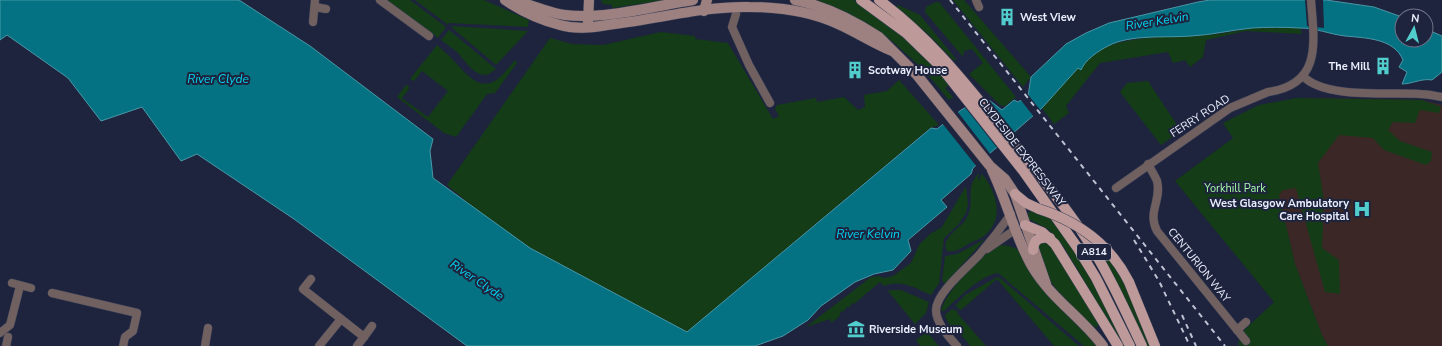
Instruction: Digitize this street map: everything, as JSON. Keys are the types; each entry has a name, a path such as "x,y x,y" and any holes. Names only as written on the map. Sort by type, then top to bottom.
{"main road":[{"path":"505,0 519,9 560,26 588,28 738,7 804,12 840,20"},
{"path":"511,0 528,3 560,15 588,16 693,0"},
{"path":"588,28 589,0"},
{"path":"704,11 707,0"},
{"path":"795,0 840,20 892,51 917,75 990,166 1005,179 1025,207 1021,227 1034,269 1057,298 1087,327 1103,346"},
{"name":"CLYDESIDE EXPRESSWAY","path":"861,0 906,33 940,66 1087,239 1142,346"},
{"name":"CLYDESIDE EXPRESSWAY","path":"879,0 931,43 959,74 1028,169 1096,278 1130,346"},
{"path":"990,166 1011,214 1021,227 1033,250 1046,284"},
{"path":"1011,214 1025,207"},
{"name":"A814","path":"1025,207 1039,209 1072,222 1089,233 1108,250 1120,265 1129,282 1155,346"},
{"name":"A814","path":"1021,227 1036,228 1050,238 1065,258 1118,346"},
{"path":"1033,250 1034,242 1044,237 1050,238"}],"street":[{"path":"380,0 430,36"},
{"path":"1311,0 1313,54 1308,68 1303,76 1316,86 1337,91 1422,94 1442,97"},
{"path":"313,22 315,4 326,9"},
{"path":"736,14 732,27 749,64 770,103"},
{"name":"FERRY ROAD","path":"1116,188 1148,164 1230,108 1268,92 1274,91 1296,81 1303,76"},
{"name":"CENTURION WAY","path":"1148,164 1157,181 1158,192 1152,214 1154,225 1246,341"},
{"path":"957,346 940,324 936,306 944,292 979,254 1011,214"},
{"path":"979,254 1021,227"},
{"path":"311,279 303,289 364,337"},
{"path":"12,283 31,288"},
{"path":"0,333 10,325 20,286"},
{"path":"52,293 137,313 133,331 125,336 123,346"},
{"path":"319,346 341,319"},
{"path":"1237,330 1246,322"},
{"path":"357,346 372,326"},
{"path":"205,346 208,328"},
{"path":"6,346 8,337"}],"shaded area":[{"name":"West Glasgow Ambulatory Care Hospital","path":"1316,98 1422,100 1442,105 1442,346 1328,346 1322,335 1295,264 1269,154"}],"green space":[{"path":"387,0 410,0 446,27 438,38"},
{"path":"415,0 484,0 529,20 528,27 449,23 448,25"},
{"path":"601,0 667,0 612,8 612,5 603,4"},
{"path":"812,0 854,0 907,40 941,73 949,85 945,88 953,97 949,100 924,70 883,34"},
{"path":"953,0 964,0 1031,77 1023,87"},
{"path":"939,2 1016,97 1005,106 1000,105 969,74 983,63 972,49 964,51 963,57 925,12 926,7"},
{"path":"898,5 920,15 956,59 954,61 929,35 897,7"},
{"path":"451,27 528,31 496,65"},
{"path":"1252,28 1300,28 1302,34 1246,31 1206,40 1203,57 1190,67 1185,60 1173,63 1168,52 1100,63 1066,106 1069,113 1054,124 1042,108 1078,68 1081,69 1090,57 1103,48 1137,39 1212,35"},
{"path":"449,30 496,69 487,75 477,73 473,70 457,52 441,40"},
{"path":"661,32 695,36 695,39 728,43 773,119 779,116 775,109 777,105 816,98 817,102 844,97 858,110 865,107 864,95 887,91 899,80 939,125 930,128 687,332 530,248 478,211 447,185 550,38 572,44 603,45"},
{"path":"437,45 477,82 489,83 496,80 504,74 515,60 517,63 495,93 487,94 456,137 444,133 397,97 406,85 409,89 402,98 428,117 448,91 422,71 414,81 410,79"},
{"path":"1148,81 1181,131 1161,145 1120,92 1127,83"},
{"name":"Yorkhill Park","path":"1297,98 1422,100 1441,107 1439,113 1420,110 1415,123 1393,122 1388,130 1400,141 1432,152 1431,161 1426,165 1384,150 1373,138 1339,135 1318,163 1324,201 1322,248 1339,260 1340,294 1325,292 1296,188 1283,190 1279,195 1295,264 1322,335 1328,346 1240,346 1238,344 1242,332 1274,302 1175,181 1233,138 1223,123 1259,105"},
{"path":"979,173 978,179 980,180 981,173 991,188 994,196 997,213 995,221 991,229 984,236 958,250 947,251 946,242 966,219 969,213 972,185 974,179"},
{"path":"966,186 968,204 966,213 958,225 944,238 939,283 931,295 908,285 896,283 884,286 880,282 854,304 852,303 850,308 848,306 843,312 841,311 839,317 831,323 830,319 806,327 871,277 879,276 884,278 893,276 911,263 919,245 930,234 942,227"},
{"path":"1033,210 1052,216 1096,286 1127,346 1123,346 1064,247 1048,229 1029,219 1028,213"},
{"path":"985,239 945,284 942,280 945,256 957,254"},
{"path":"1041,240 1048,241 1099,324 1096,328 1093,325 1091,326 1056,289 1049,279 1036,250"},
{"path":"1094,240 1119,269 1153,346 1147,346"},
{"path":"1003,245 1019,250 1098,346 1084,346 998,273 976,283 944,311 941,311 944,303 966,272 986,254"},
{"path":"997,277 1079,346 1054,346 997,279 961,310 955,306 965,295"},
{"path":"901,290 929,302 926,313 915,324 888,291"},
{"path":"952,309 959,312 957,313 986,346 970,346 949,324 945,315"},
{"path":"927,332 939,346 920,346 916,340"}],"water":[{"name":"River Clyde","path":"0,0 239,0 310,46 433,139 430,151 433,178 530,248 687,332 931,128 937,129 961,110 985,97 1002,110 1014,100 1018,102 1028,96 1031,77 1066,44 1086,33 1109,23 1210,0 1326,0 1374,7 1394,14 1394,48 1378,40 1339,35 1306,28 1276,27 1252,28 1181,37 1137,38 1117,42 1104,48 1092,56 1081,70 1078,68 1042,108 973,168 971,174 941,200 947,207 908,240 911,251 893,270 874,274 855,282 821,306 808,320 783,336 755,346 467,346 294,219 197,154 181,161 142,107 101,121 68,78 7,35 0,40"},
{"name":"River Clyde","path":"1434,32 1442,36 1442,72 1432,80 1402,84 1407,72 1399,67 1403,60 1394,48 1434,48"}],"pier":[{"path":"1305,0 1323,0 1324,28 1307,26"},
{"path":"1026,92 1041,111 1034,117 1020,99"},
{"path":"985,95 1015,134 998,149 964,106"},
{"path":"957,111 991,155 977,167 942,123"}],"railway":[{"path":"950,0 1225,346"},
{"path":"1134,240 1159,281 1190,346"},
{"path":"1182,315 1196,346"}],"place":[{"name":"West View","path":"1007,17"},
{"name":"The Mill","path":"1383,66"},
{"name":"Scotway House","path":"855,70"},
{"name":"West Glasgow Ambulatory Care Hospital","path":"1362,209"},
{"name":"Riverside Museum","path":"856,329"}],"water label":[{"name":"River Kelvin","path":"1157,21"},
{"name":"River Kelvin","path":"868,234"}]}
